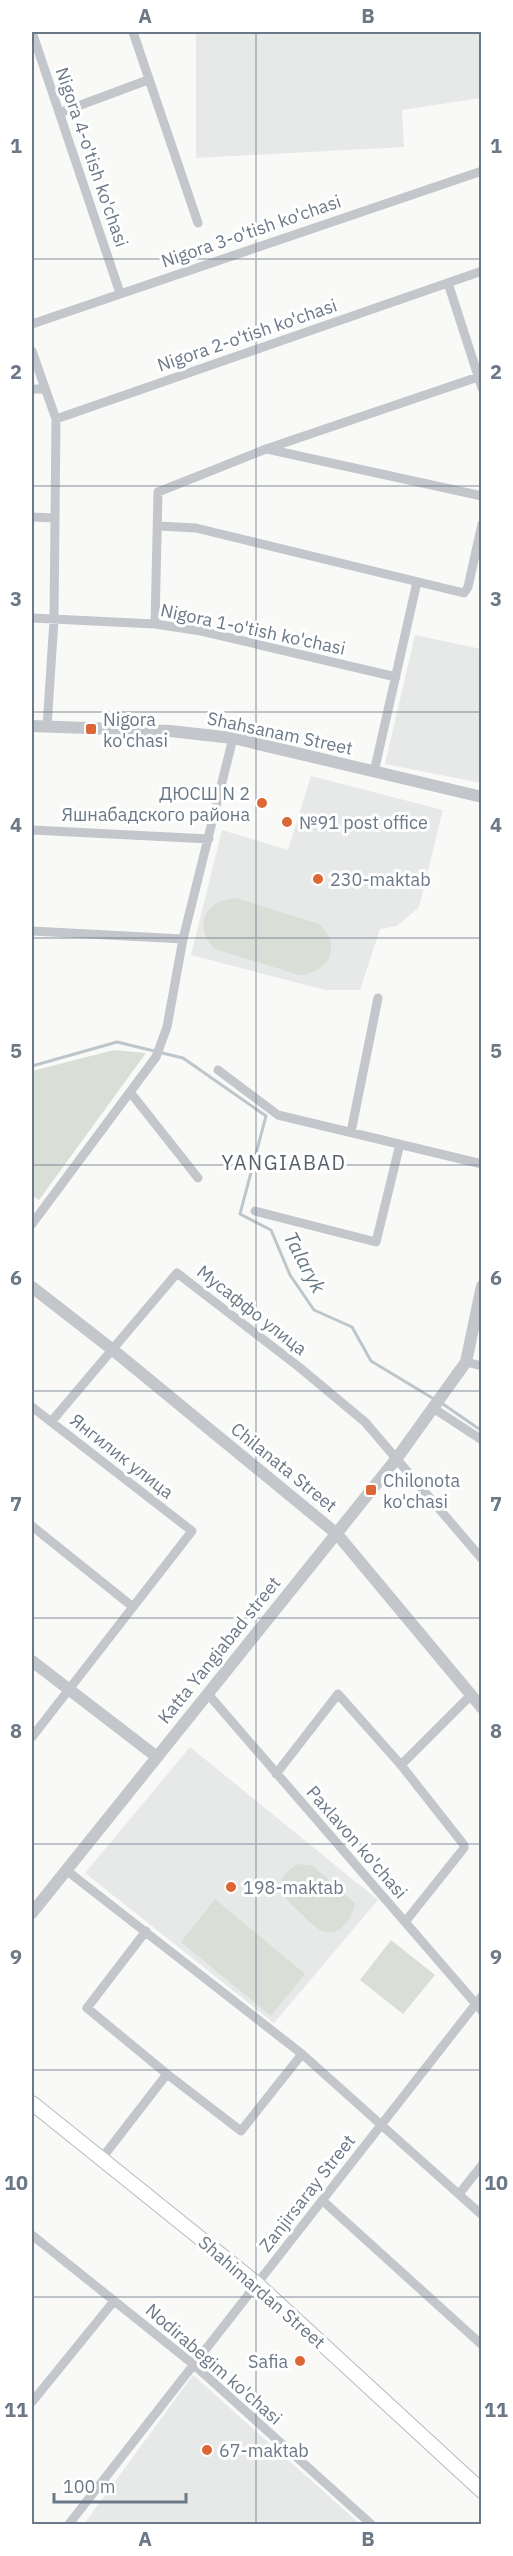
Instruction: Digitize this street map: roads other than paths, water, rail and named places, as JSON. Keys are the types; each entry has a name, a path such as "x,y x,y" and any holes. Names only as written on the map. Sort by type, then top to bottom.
{"main road":[{"name":"Shahimardan Street","path":"32,2103 256,2283 482,2492"}],"street":[{"name":"Nigora 4-o'tish ko'chasi","path":"32,32 120,293"},
{"path":"133,32 198,223"},
{"path":"59,112 148,80"},
{"name":"Nigora 3-o'tish ko'chasi","path":"32,324 482,171"},
{"name":"Nigora 2-o'tish ko'chasi","path":"56,419 482,271"},
{"path":"448,283 482,388"},
{"path":"32,351 56,419 54,620 47,727"},
{"path":"155,624 158,492 266,449 478,377"},
{"path":"32,389 44,388"},
{"path":"266,449 482,496"},
{"path":"32,517 54,518"},
{"path":"158,526 196,528 466,592 482,524"},
{"path":"374,772 417,582"},
{"name":"Nigora 1-o'tish ko'chasi","path":"32,618 155,624 201,631 396,677"},
{"name":"Shahsanam Street","path":"32,726 170,731 233,738 482,797"},
{"path":"32,1224 156,1057 167,1027 183,939 233,738"},
{"path":"32,830 209,839"},
{"path":"32,931 183,939"},
{"path":"351,1132 378,998"},
{"path":"218,1071 278,1115 482,1164"},
{"path":"130,1092 198,1178"},
{"path":"255,1211 376,1242 400,1144"},
{"name":"Мусаффо улица","path":"51,1422 177,1273 299,1367 365,1422 397,1458"},
{"path":"482,1286 466,1362 433,1408 482,1440"},
{"name":"Chilanata Street","path":"32,1287 113,1350 336,1534 482,1707"},
{"path":"466,1362 482,1366"},
{"name":"Янгилик улица","path":"32,1407 192,1531 133,1607"},
{"name":"Katta Yangiabad street","path":"32,1913 397,1458 433,1408"},
{"path":"397,1458 482,1559"},
{"path":"32,1526 133,1607 32,1737"},
{"path":"32,1661 157,1757"},
{"name":"Paxlavon ko'chasi","path":"208,1694 478,2007"},
{"path":"276,1774 338,1694 401,1765 464,1845 464,1848 405,1922"},
{"path":"401,1765 471,1695"},
{"path":"66,1869 302,2054 482,2215"},
{"path":"146,1931 87,2008 167,2074 241,2131 302,2054"},
{"name":"Zanjirsaray Street","path":"69,2524 256,2283 478,2007 482,1996"},
{"path":"102,2158 167,2074"},
{"path":"459,2194 482,2165"},
{"path":"323,2201 482,2345"},
{"name":"Nodirabegim ko'chasi","path":"33,2239 193,2364 371,2524"},
{"path":"32,2402 114,2301"}],"waterway":[{"name":"Talaryk","path":"32,1066 117,1042 183,1058 266,1116 240,1214 271,1230 290,1275 314,1310 352,1327 371,1361 434,1399"},
{"name":"Talaryk","path":"440,1402 482,1431"}],"place":[{"name":"Nigora ko'chasi","path":"91,729"},
{"name":"ДЮСШ N 2 Яшнабадского района","path":"262,803"},
{"name":"№91 post office","path":"287,822"},
{"name":"230-maktab","path":"318,879"},
{"name":"Chilonota ko'chasi","path":"371,1490"},
{"name":"198-maktab","path":"231,1887"},
{"name":"Safia","path":"300,2361"},
{"name":"67-maktab","path":"207,2450"}],"district":[{"name":"YANGIABAD","path":"284,1162"}]}
